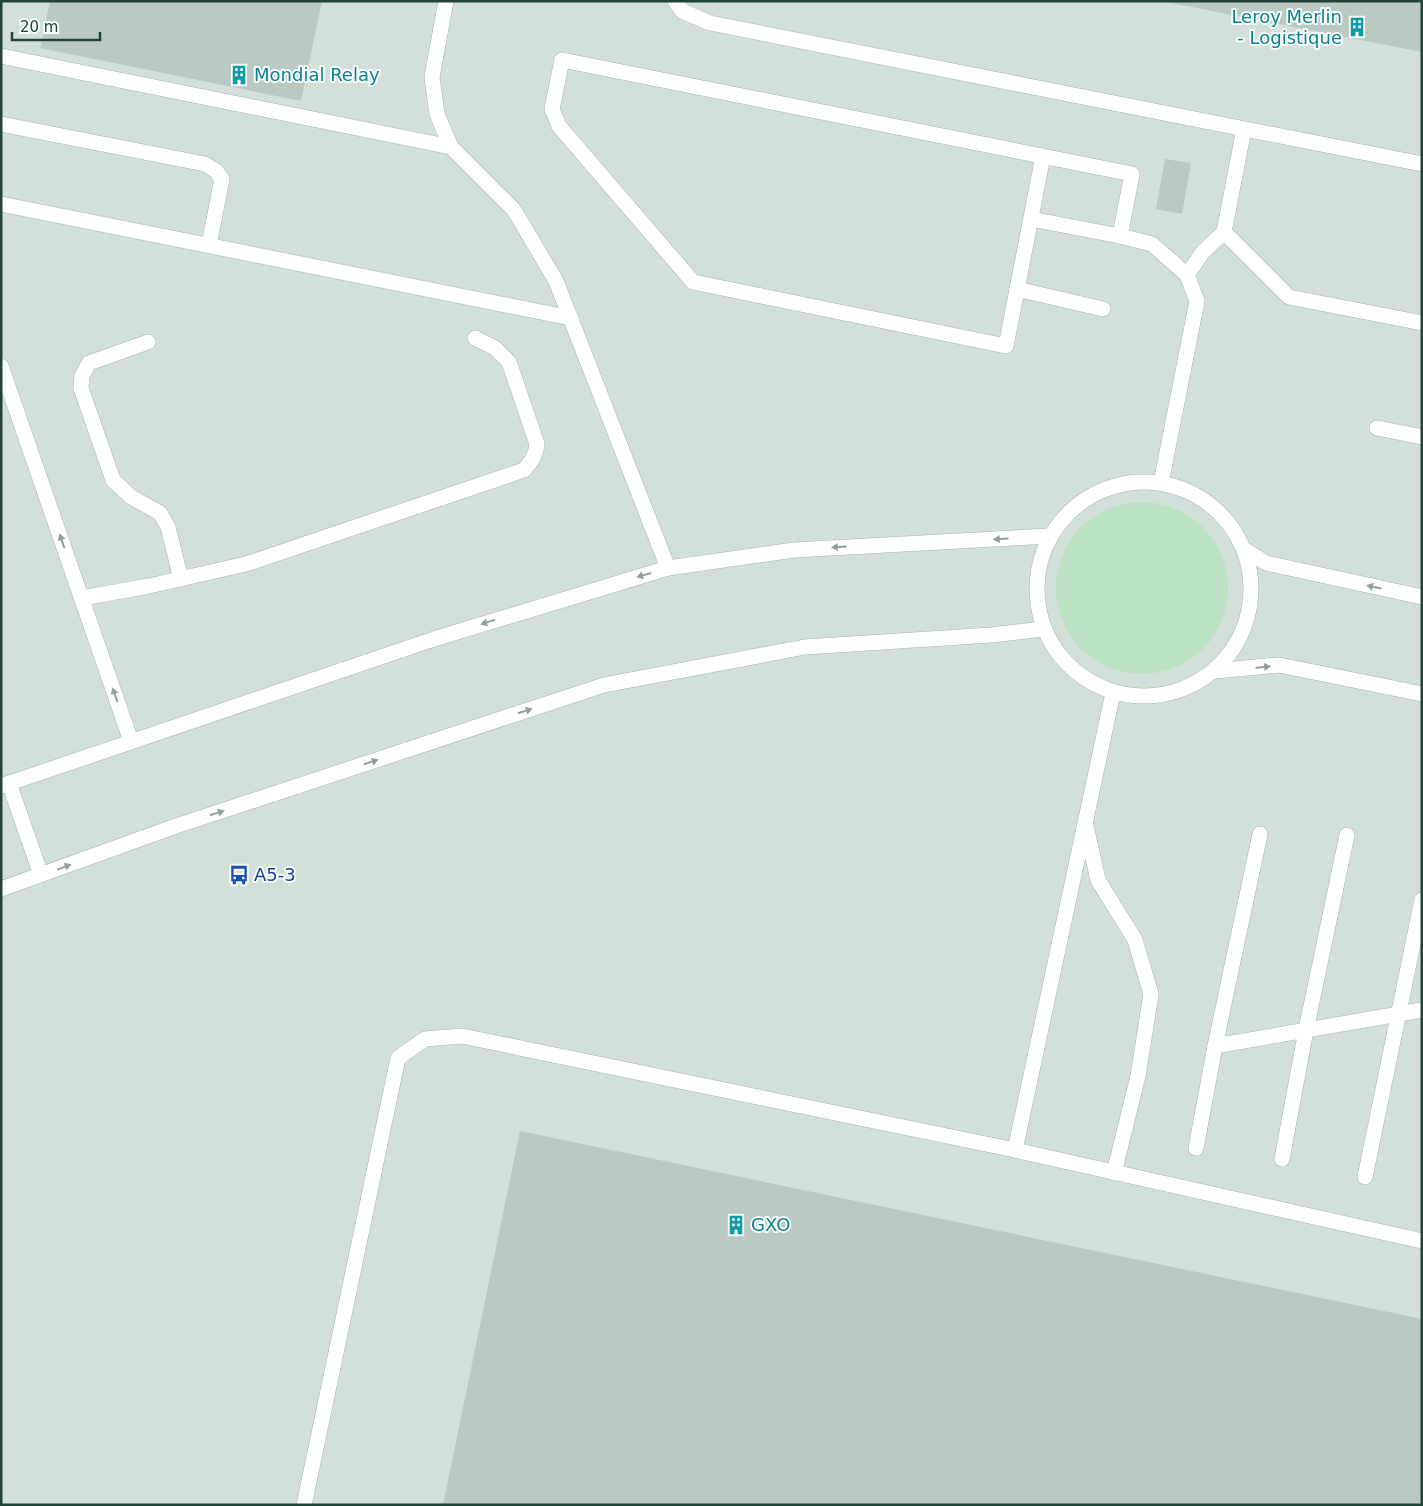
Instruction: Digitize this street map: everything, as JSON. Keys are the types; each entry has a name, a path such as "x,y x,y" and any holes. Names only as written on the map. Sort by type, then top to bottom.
{"street":[{"path":"446,1 432,77 437,114 451,147 514,210 556,281 668,568"},
{"path":"675,1 682,11 710,23 1422,164"},
{"path":"1,56 451,147"},
{"path":"1043,156 1006,346 693,282 559,126 552,109 562,60 1043,156 1132,174 1120,236"},
{"path":"1,124 205,164 216,171 222,179 209,245"},
{"path":"1187,275 1202,253 1224,232 1244,129"},
{"path":"1,204 571,318"},
{"path":"1031,219 1152,244 1187,275 1197,301 1161,483"},
{"path":"1224,232 1289,297 1422,323"},
{"path":"1017,290 1103,309"},
{"path":"82,598 182,579 246,564 524,470 536,453 537,444 509,362 495,348 475,338"},
{"path":"148,342 89,364 82,376 81,388 113,480 131,497 160,513 168,527 182,579"},
{"path":"1,366 131,741"},
{"path":"1377,428 1422,437"},
{"path":"1128,482 1161,483 1188,491 1212,505 1231,525 1244,549 1252,582 1249,615 1236,645 1215,671 1184,690 1148,697 1113,693 1084,679 1060,657 1043,629 1036,598 1038,566 1050,536 1070,510 1097,492 1128,482"},
{"path":"42,875 3,785 434,639 668,568 794,550 1050,536"},
{"path":"1244,549 1266,563 1422,597"},
{"path":"1,889 176,826 604,685 805,647 990,635 1043,629"},
{"path":"1215,671 1279,665 1422,694"},
{"path":"1015,1150 1113,693"},
{"path":"1085,822 1098,880 1135,940 1151,994 1138,1076 1114,1173"},
{"path":"1196,1148 1215,1046 1260,834"},
{"path":"1282,1160 1306,1030 1347,834"},
{"path":"1365,1177 1397,1014 1422,900"},
{"path":"1215,1046 1422,1010"},
{"path":"304,1505 398,1058 425,1039 462,1036 1015,1150 1422,1241"}],"shaded area":[{"path":"1,1 1422,1 1422,1505 1,1505"}],"green space":[{"path":"1142,502 1159,504 1175,509 1203,527 1221,555 1226,571 1228,588 1226,605 1221,621 1203,649 1175,667 1159,672 1142,674 1125,672 1109,667 1081,649 1063,621 1058,605 1056,588 1058,571 1063,555 1081,527 1109,509 1125,504"}],"building":[{"name":"Mondial Relay","path":"50,1 322,1 301,101 40,48"},
{"name":"Leroy Merlin - Logistique","path":"1422,1 1422,52 1166,2"},
{"path":"1165,159 1191,163 1182,214 1156,209"},
{"name":"GXO","path":"520,1131 1422,1319 1422,1505 443,1505"}],"place":[{"name":"Leroy Merlin - Logistique","path":"1357,27"},
{"name":"Mondial Relay","path":"239,75"},
{"name":"A5-3","path":"239,875"},
{"name":"GXO","path":"736,1225"}]}
